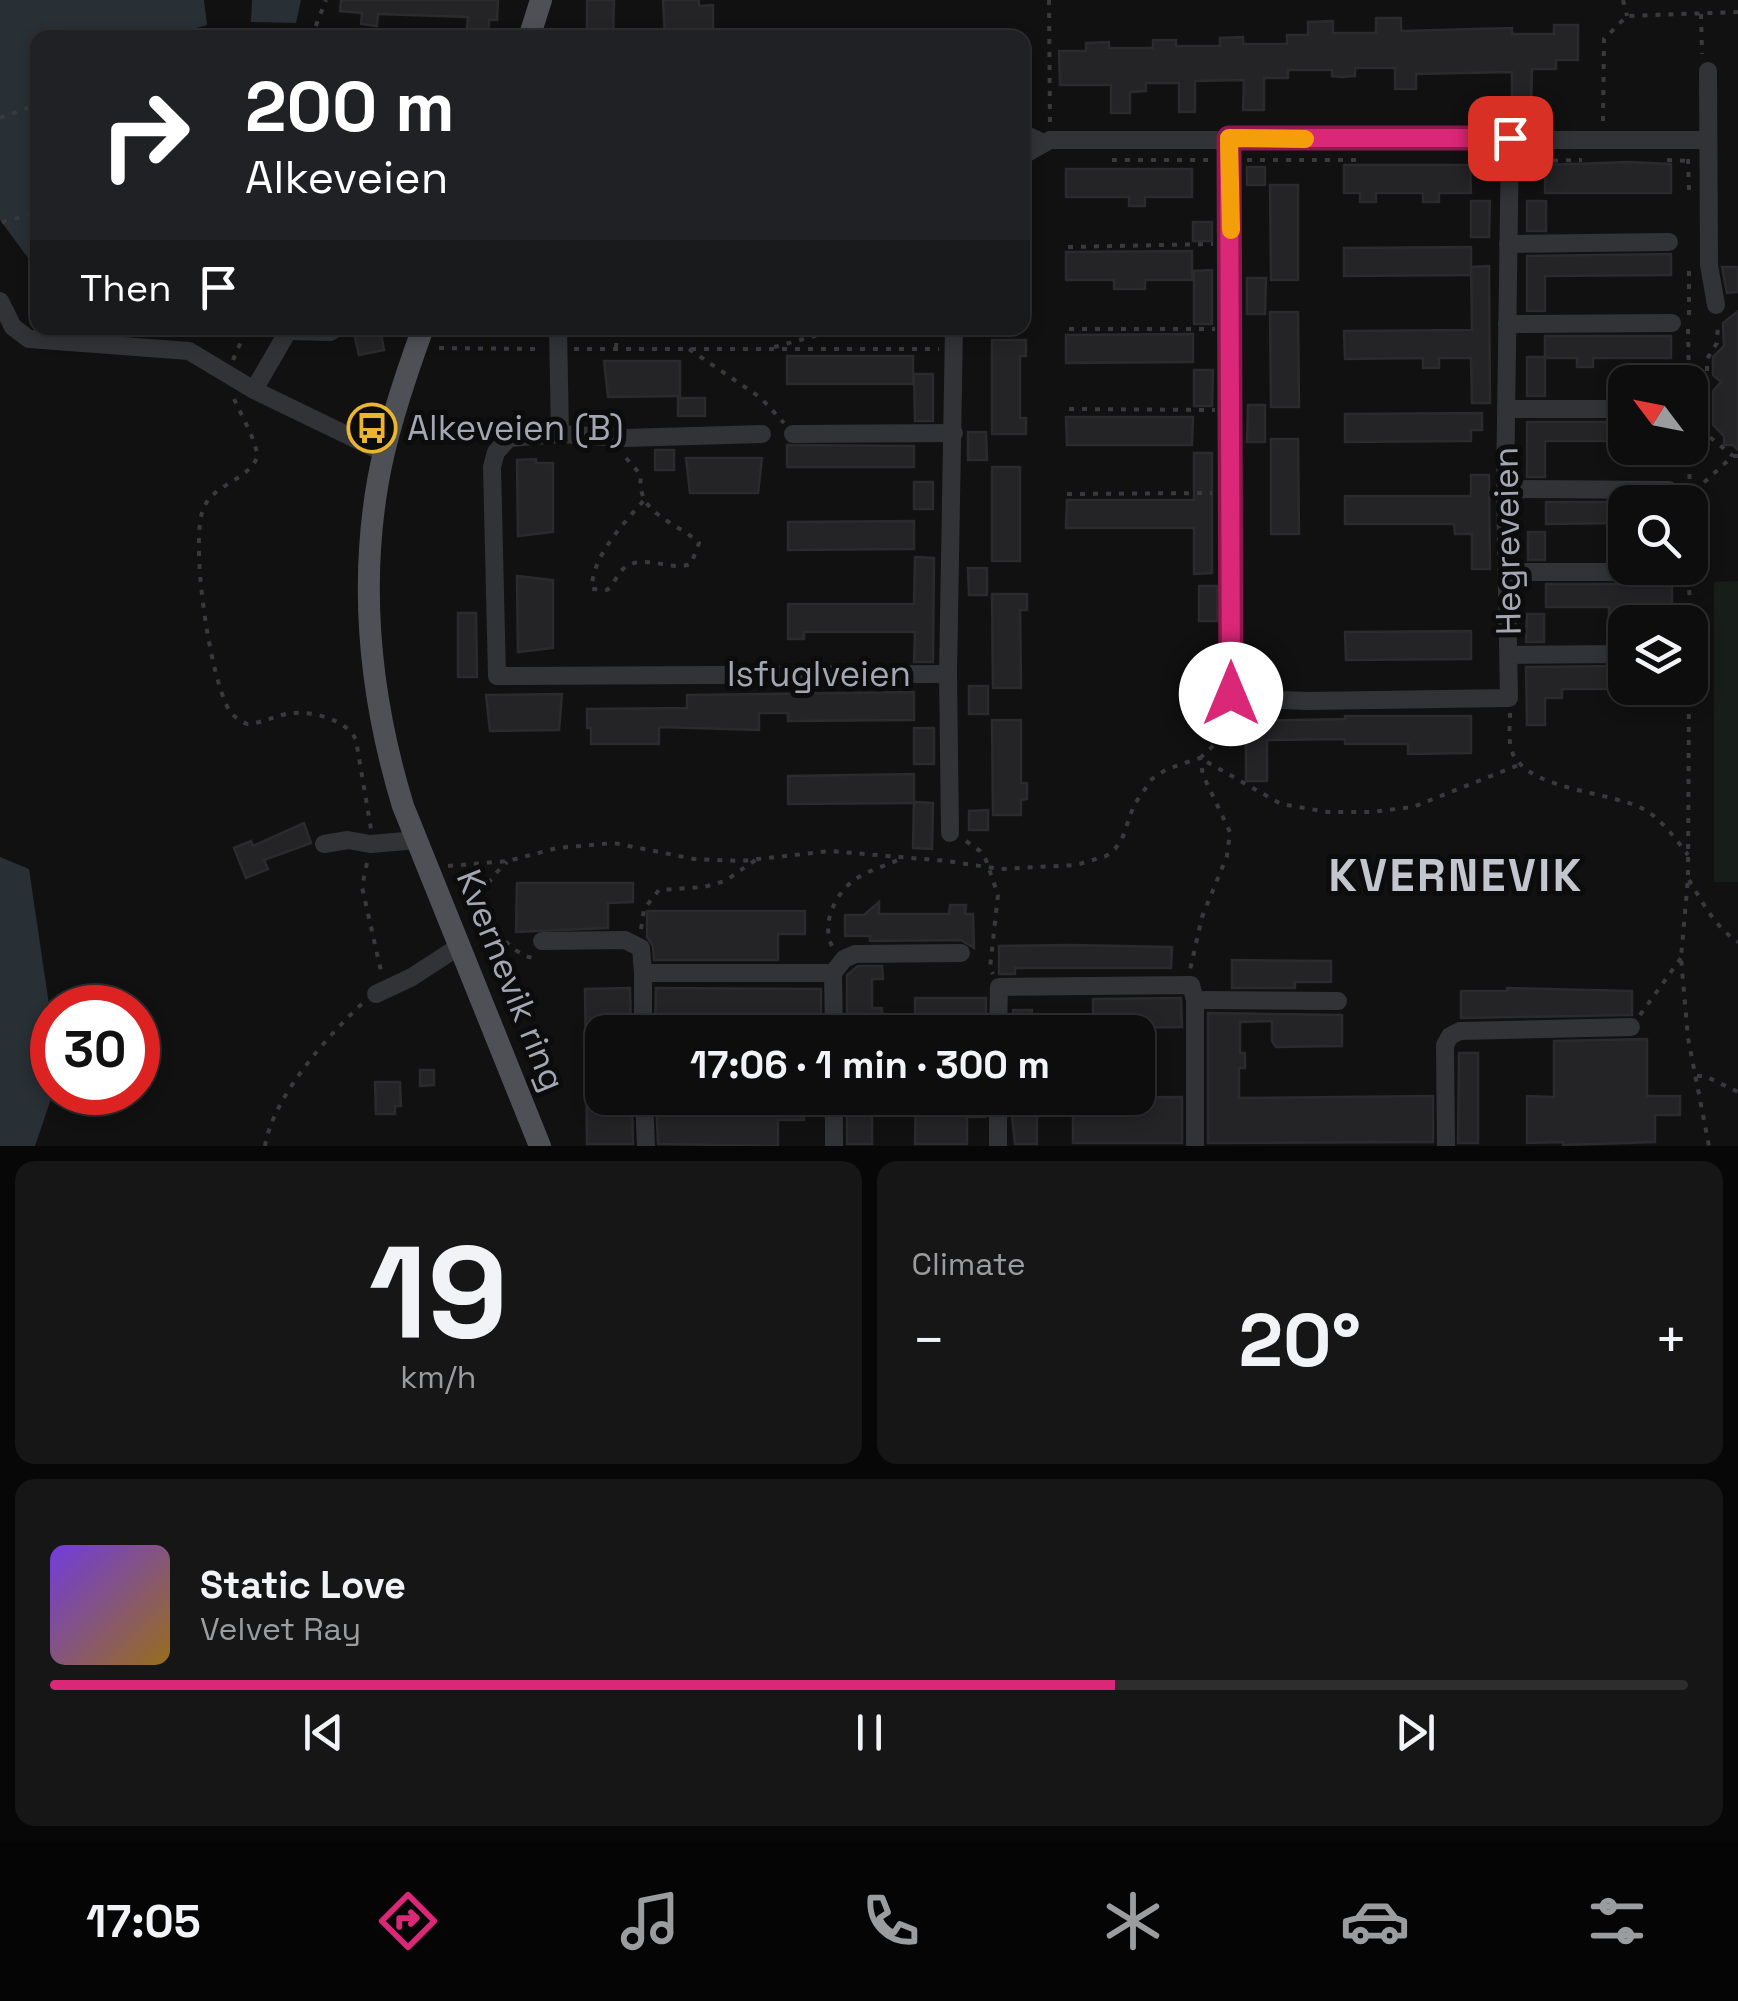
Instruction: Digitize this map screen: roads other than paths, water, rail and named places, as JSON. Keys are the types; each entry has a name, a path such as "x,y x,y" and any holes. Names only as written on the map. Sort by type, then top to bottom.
{"main road":[{"path":"531,30 540,0"},
{"name":"Kvernevik ring","path":"428,338 384,453 370,553 373,677 392,768 458,948 540,1146"}],"street":[{"path":"1708,71 1697,140 1716,306"},
{"path":"1030,135 1046,141 1697,140"},
{"name":"Hegreveien","path":"1229,138 1233,697 1262,700 1509,698 1505,489 1510,138"},
{"path":"1030,151 1046,141"},
{"path":"1508,244 1669,242"},
{"path":"0,301 14,327 30,338 189,351 254,390 384,453"},
{"path":"1507,324 1672,322"},
{"path":"254,390 286,335"},
{"path":"558,335 560,434 624,438 762,434"},
{"name":"Isfuglveien","path":"954,335 948,674 955,835"},
{"path":"1506,409 1608,408"},
{"path":"793,434 954,433"},
{"name":"Isfuglveien","path":"560,434 508,438 496,452 492,468 496,676 948,674"},
{"path":"1505,489 1608,490"},
{"path":"1508,572 1608,571"},
{"path":"1508,655 1608,654"},
{"name":"Kvernevik ring","path":"324,844 418,840"},
{"path":"542,941 624,940 641,948 644,1015"},
{"path":"376,994 458,948"},
{"path":"643,974 836,968 854,954 961,953"},
{"path":"835,1015 836,968"},
{"path":"999,1015 1000,987 1338,1001"},
{"path":"1193,992 1194,1146"},
{"path":"1446,1146 1445,1045 1450,1036 1460,1030 1631,1027"},
{"path":"645,1115 646,1146"},
{"path":"834,1115 834,1146"},
{"path":"998,1115 998,1146"}],"place":[{"name":"Alkeveien (B)","path":"372,428"}],"district":[{"name":"KVERNEVIK","path":"1456,875"}]}
